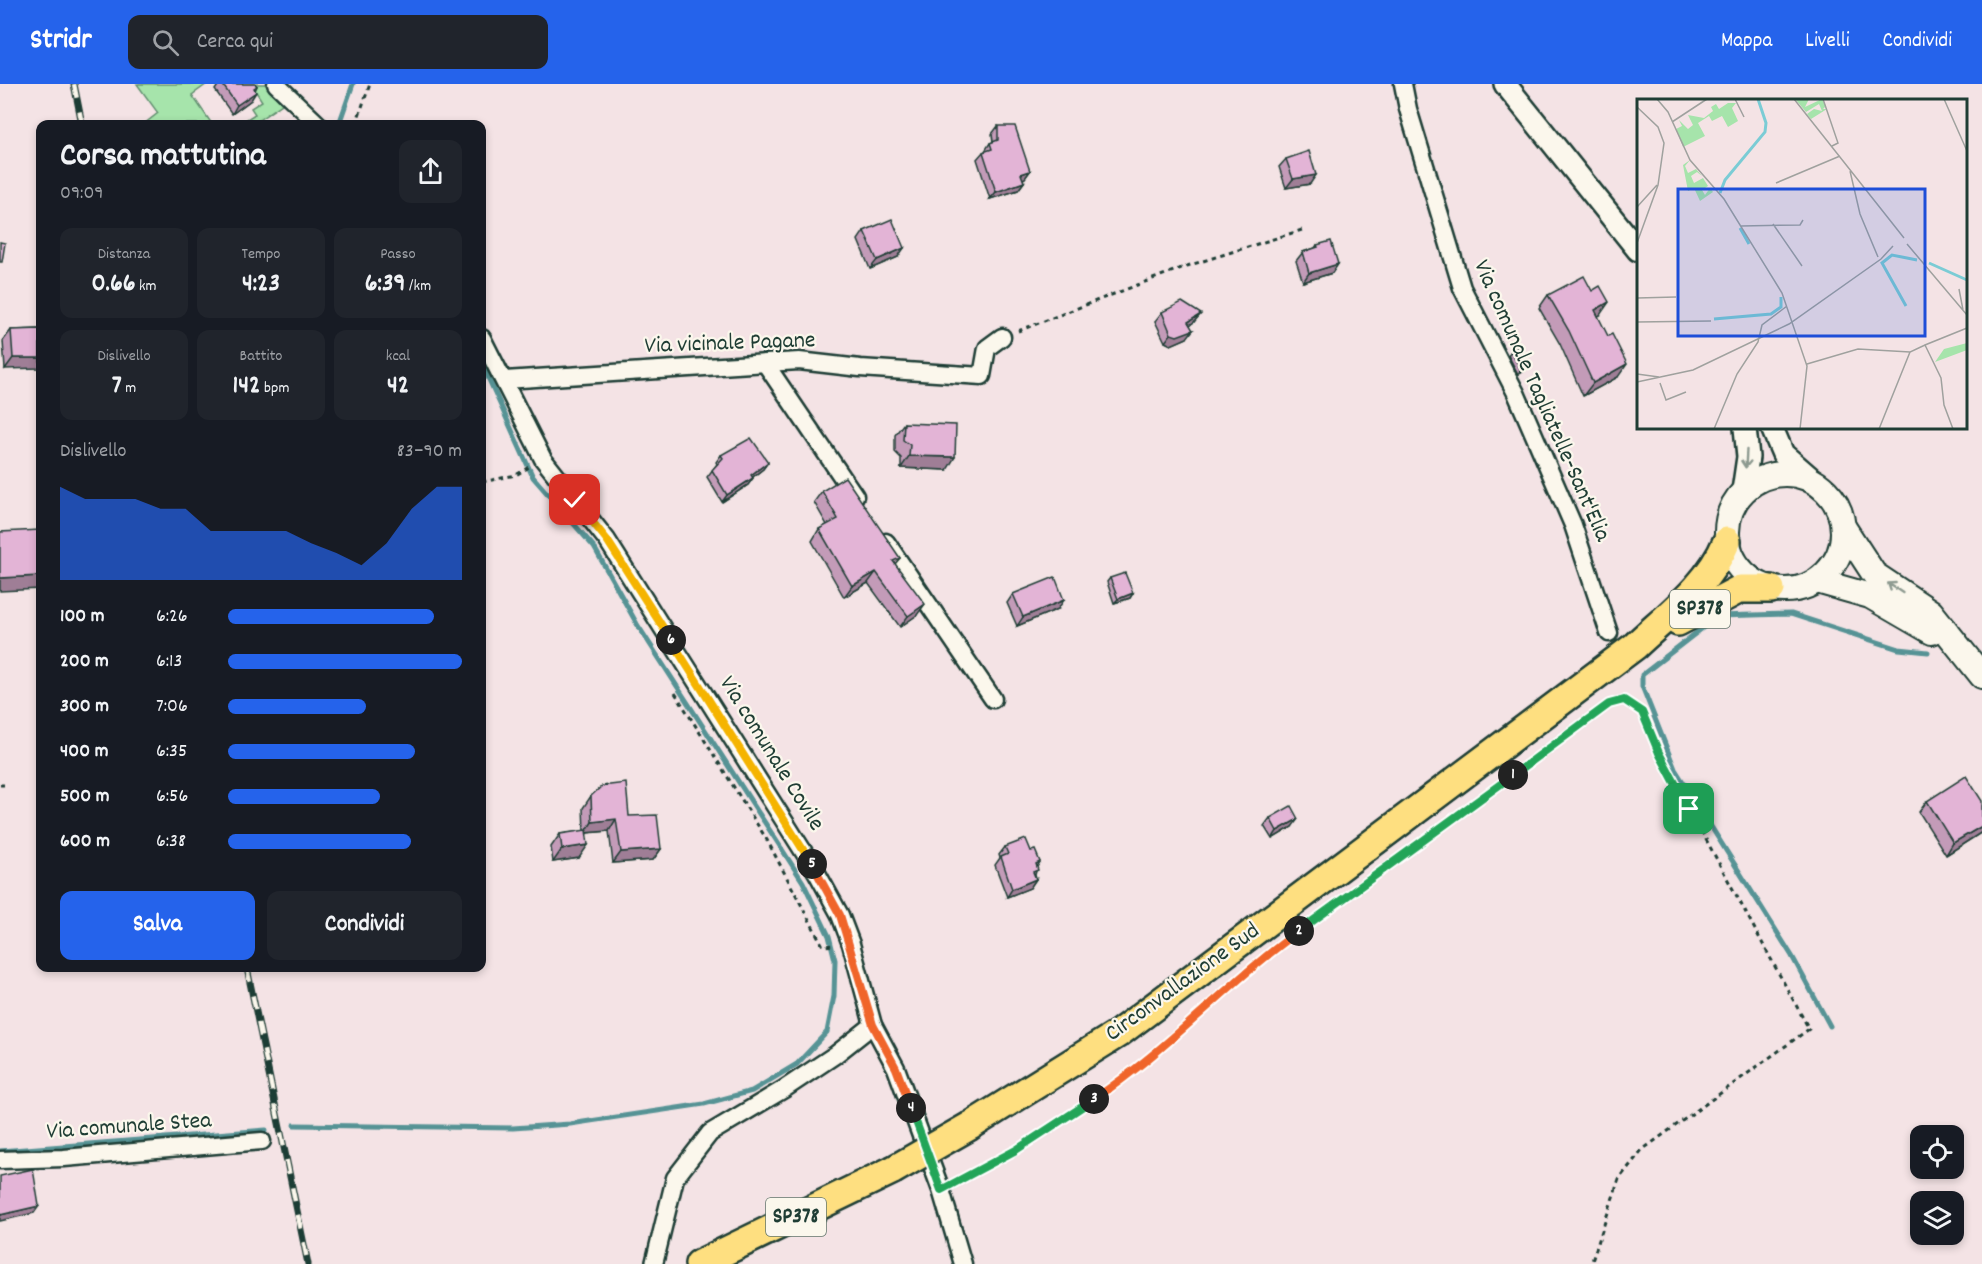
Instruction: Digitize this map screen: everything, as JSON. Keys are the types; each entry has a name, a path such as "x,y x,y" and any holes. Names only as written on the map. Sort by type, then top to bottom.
{"main road":[{"path":"1743,491 1758,480 1776,474 1796,474 1814,481 1827,491 1838,505 1844,528 1874,574 1931,612 1982,676"},
{"name":"Circonvallazione Sud","path":"699,1264 893,1170 970,1126 1119,1033 1635,646 1692,593 1718,563 1727,541 1727,523 1732,506 1743,491"},
{"name":"SP378","path":"1635,646 1707,604 1740,589 1787,590 1803,588 1817,581 1829,571 1838,558 1844,528"},
{"name":"SP378","path":"1727,541 1732,557 1742,571 1755,582 1771,588"},
{"path":"1817,581 1870,596 1917,621 1966,657"}],"street":[{"path":"276,84 314,120"},
{"name":"Via comunale Tagliatelle-Sant'Elia","path":"1403,84 1408,109 1462,288 1516,393 1574,525 1609,633"},
{"path":"1505,84 1637,249"},
{"name":"Via vicinale Pagane","path":"505,380 799,361 860,368 982,376 987,348 1002,337"},
{"name":"Via comunale Covile","path":"486,345 543,459 607,540 817,873 840,915 851,944 873,1025 896,1068 941,1190 963,1264"},
{"path":"765,363 865,511"},
{"path":"1743,491 1748,457 1745,429"},
{"path":"1772,429 1783,454 1814,481"},
{"path":"879,531 993,699"},
{"path":"654,1264 675,1178 710,1133 784,1089 835,1055 873,1025"},
{"name":"Via comunale Stea","path":"0,1160 64,1158 262,1141"}],"path":[{"path":"357,120 370,84"},
{"path":"1002,337 1184,267 1305,229"},
{"path":"486,481 516,475"},
{"path":"675,693 767,840 823,946"},
{"path":"941,1190 1016,1150 1104,1092 1264,957 1609,704 1624,700 1642,712 1659,753 1809,1029 1642,1150 1619,1179 1591,1264"}],"green space":[{"path":"137,84 207,84 192,95 209,120 149,120 158,113"},
{"path":"251,84 265,84 282,104 259,120 245,120 255,114 251,108 262,101"}],"building":[{"path":"222,84 255,84 257,86 254,88 256,92 237,105"},
{"path":"998,126 1015,126 1030,171 1021,174 1024,182 996,192 983,152 992,149 990,143 998,140"},
{"path":"1309,151 1316,175 1293,179 1286,159"},
{"path":"892,219 904,248 877,260 864,231"},
{"path":"1331,241 1338,264 1309,273 1303,252"},
{"path":"0,242 5,243 2,262 0,262"},
{"path":"1584,276 1592,291 1600,286 1609,302 1595,310 1608,336 1612,334 1627,364 1593,383 1569,331 1548,295"},
{"path":"1182,302 1201,314 1188,322 1193,330 1177,336 1171,334 1162,312"},
{"path":"36,329 36,358 13,358 11,330"},
{"path":"1517,348 1527,367 1521,370 1511,351"},
{"path":"904,423 956,425 955,457 909,456 910,445 903,440"},
{"path":"751,438 768,462 751,475 753,478 727,495 712,470 723,458 721,455"},
{"path":"845,477 900,558 893,561 925,604 908,616 876,572 852,586 819,529 838,519 822,491"},
{"path":"36,530 36,576 0,578 0,532"},
{"path":"1125,573 1133,593 1118,599 1110,578"},
{"path":"1055,577 1064,600 1023,617 1013,594"},
{"path":"1966,776 1982,801 1982,826 1953,843 1927,801"},
{"path":"626,783 629,816 657,815 661,849 621,852 616,819 592,822 591,796 602,786"},
{"path":"1291,806 1298,819 1277,831 1270,818"},
{"path":"586,830 588,845 562,849 560,834"},
{"path":"1026,839 1031,851 1035,850 1040,862 1036,864 1038,870 1033,872 1036,879 1012,889 1001,857 1008,854 1005,847"},
{"path":"33,1169 39,1206 0,1215 0,1176"}],"waterway":[{"path":"340,120 353,84"},
{"path":"294,1125 513,1128 570,1124 704,1104 752,1091 797,1064 827,1032 834,996 835,960 829,936 803,882 637,624 594,547 533,477 486,373"},
{"path":"1830,1026 1792,956 1675,769 1642,686 1642,675 1718,616 1791,614 1899,649 1928,652"},
{"path":"0,1151 266,1130"}],"railway":[{"path":"74,84 81,120"},
{"path":"248,972 308,1264"}],"route":[{"path":"575,500 607,540 655,614 817,873 840,915 851,944 873,1025 896,1068 941,1190 1016,1150 1104,1092 1264,957 1609,704 1624,700 1642,712 1659,753 1689,809"}]}
